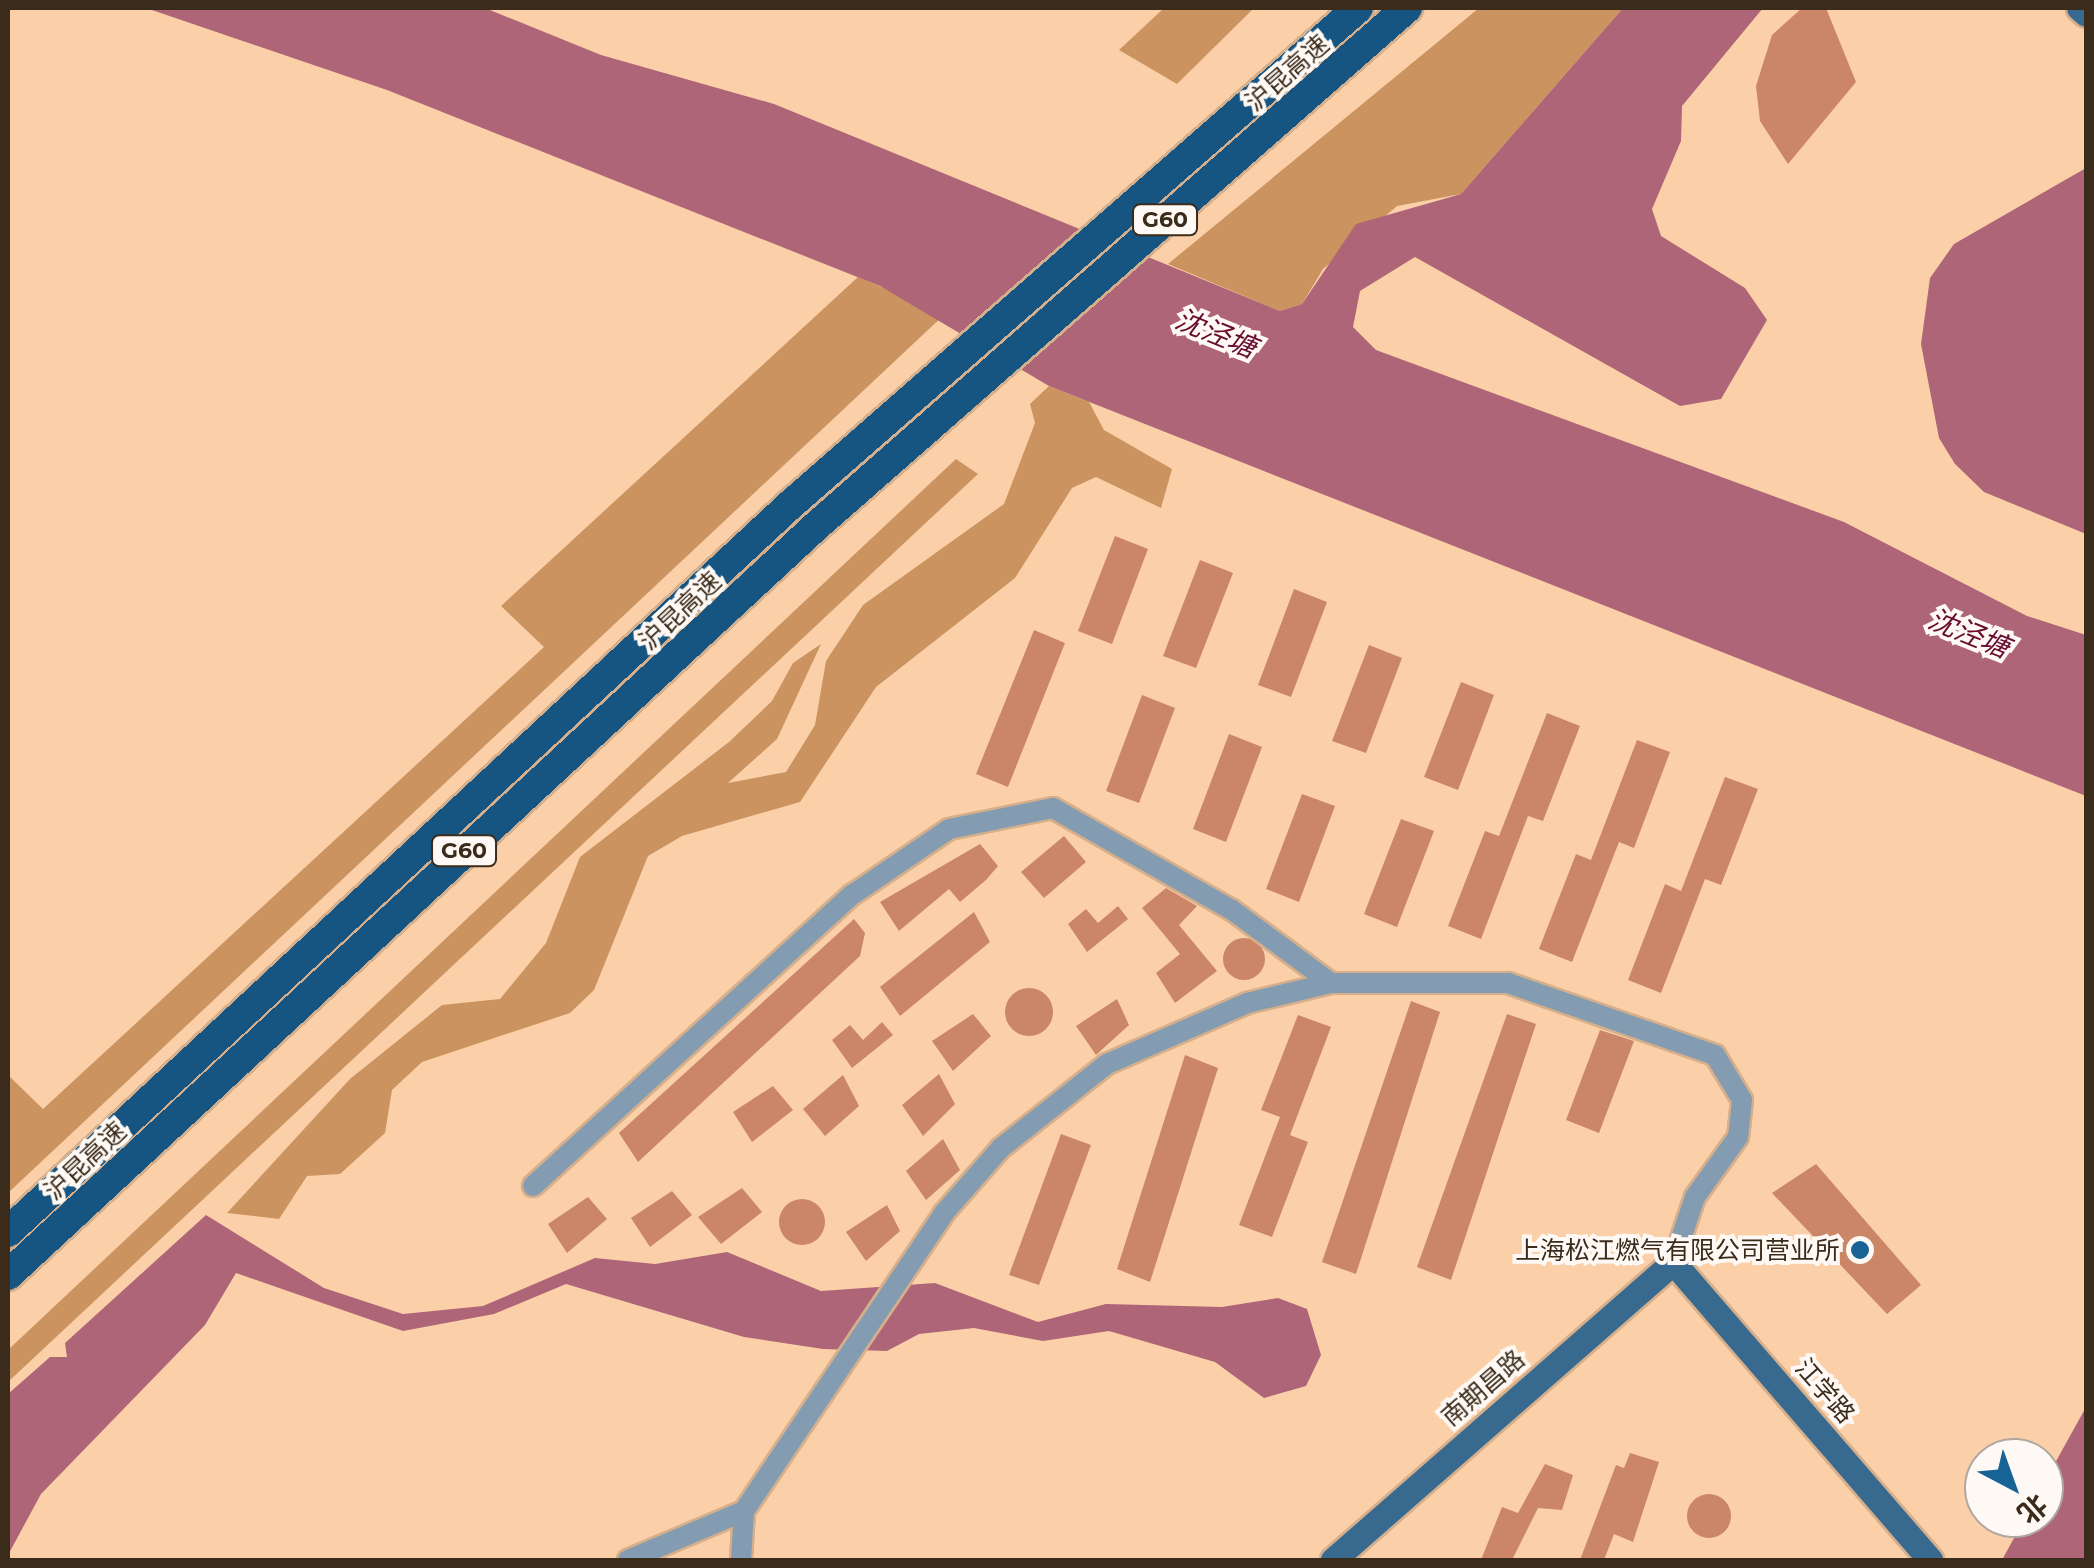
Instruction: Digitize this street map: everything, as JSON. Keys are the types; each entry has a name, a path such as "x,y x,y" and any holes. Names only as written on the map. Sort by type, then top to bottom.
{"highway":[{"name":"沪昆高速","path":"8,1232 902,407 1358,8"},
{"name":"沪昆高速","path":"8,1275 923,432 1407,8"}],"main road":[{"path":"2078,8 2086,14"},
{"name":"南期昌路","path":"1333,1560 1674,1262"},
{"name":"江学路","path":"1674,1262 1930,1560"}],"street":[{"path":"534,1186 852,895 950,830 1053,808 1232,910 1331,983"},
{"path":"628,1560 744,1510 853,1359 906,1273 1001,1148 1107,1064 1248,1003 1331,983 1508,983 1715,1055 1742,1100 1738,1137 1696,1197 1674,1262"},
{"path":"741,1560 744,1510"}],"shaded area":[{"path":"1164,8 1252,10 1177,84 1119,50"},
{"path":"1479,8 1623,8 1461,194 1397,206 1323,269 1302,304 1280,311 1168,264"},
{"path":"858,277 945,314 8,1193 8,1075 43,1109 544,647 501,606"},
{"path":"1049,386 1089,402 1104,430 1172,469 1161,508 1096,477 1072,488 1015,578 876,687 800,802 682,836 648,856 594,990 570,1013 422,1062 392,1090 385,1133 340,1174 307,1176 279,1219 227,1213 350,1079 442,1005 500,999 546,943 580,857 729,742 772,701 793,663 821,644 777,739 728,783 786,772 815,725 826,661 863,605 1004,504 1035,423 1030,404"},
{"path":"956,459 978,474 8,1382 8,1350"}],"water":[{"name":"沈泾塘","path":"146,8 485,8 601,55 774,104 1280,311 1302,304 1356,224 1461,194 1623,8 1763,8 1682,106 1681,141 1652,209 1661,236 1745,288 1767,320 1721,399 1680,406 1415,257 1360,291 1353,327 1376,350 1844,522 2027,616 2086,635 2086,796 1049,386 880,286 387,90"},
{"path":"2086,168 2086,534 1984,492 1955,464 1939,438 1921,344 1930,278 1954,244"},
{"path":"206,1215 324,1288 403,1314 483,1306 595,1258 655,1264 727,1252 821,1291 935,1283 1038,1322 1106,1304 1222,1307 1278,1298 1307,1309 1321,1355 1306,1386 1264,1398 1215,1362 1109,1331 1043,1341 974,1328 919,1334 887,1351 823,1349 744,1337 566,1284 494,1314 403,1331 236,1273 205,1325 41,1494 8,1555 8,1394 50,1357 67,1357 65,1343"},
{"path":"2086,1407 2086,1559 2002,1560 2014,1538 2064,1538 2064,1447"}],"building":[{"path":"1802,8 1826,8 1856,82 1788,164 1760,121 1756,86 1772,35"},
{"path":"1115,536 1148,549 1112,644 1078,631"},
{"path":"1200,560 1233,573 1196,668 1163,656"},
{"path":"1294,589 1327,602 1291,697 1258,685"},
{"path":"1034,630 1065,643 1008,787 976,774"},
{"path":"1369,645 1402,658 1366,753 1332,741"},
{"path":"1461,682 1494,695 1458,790 1424,777"},
{"path":"1142,695 1175,708 1139,803 1106,791"},
{"path":"1547,713 1580,726 1543,821 1528,816 1481,939 1448,926 1485,831 1499,836"},
{"path":"1229,734 1262,747 1226,842 1193,829"},
{"path":"1637,740 1670,752 1634,848 1619,842 1572,962 1539,949 1576,854 1591,860"},
{"path":"1725,777 1758,789 1721,885 1705,879 1661,993 1628,980 1665,884 1681,891"},
{"path":"1302,794 1335,806 1299,902 1266,889"},
{"path":"1401,819 1434,831 1397,927 1364,914"},
{"path":"1064,836 1086,862 1044,898 1021,872"},
{"path":"980,844 998,866 986,880 960,902 949,889 899,931 880,902"},
{"path":"1166,888 1197,906 1179,925 1217,971 1175,1003 1156,973 1180,954 1142,908"},
{"path":"1118,906 1128,919 1087,952 1068,924 1086,909 1098,923"},
{"path":"974,912 990,942 900,1016 880,987"},
{"path":"854,919 865,933 860,956 638,1162 619,1133"},
{"path":"1244,938 1259,944 1265,959 1259,974 1244,980 1229,974 1223,959 1229,944"},
{"path":"1029,988 1046,995 1053,1012 1046,1029 1029,1036 1012,1029 1005,1012 1012,995"},
{"path":"1117,999 1129,1025 1096,1055 1076,1026"},
{"path":"1411,1001 1440,1012 1356,1274 1322,1262"},
{"path":"973,1014 991,1036 953,1071 932,1041"},
{"path":"1507,1014 1536,1024 1451,1280 1417,1267"},
{"path":"1298,1015 1331,1027 1290,1135 1308,1142 1272,1237 1239,1225 1280,1117 1261,1110"},
{"path":"882,1022 893,1035 852,1068 832,1040 850,1025 863,1040"},
{"path":"1600,1030 1634,1041 1599,1133 1566,1120"},
{"path":"1185,1055 1218,1068 1150,1282 1117,1269"},
{"path":"939,1074 955,1104 923,1136 902,1105"},
{"path":"843,1075 859,1106 825,1136 803,1109"},
{"path":"773,1086 793,1110 752,1142 733,1112"},
{"path":"1061,1134 1091,1145 1039,1285 1009,1275"},
{"path":"943,1139 960,1170 926,1200 906,1171"},
{"name":"上海松江燃气有限公司营业所","path":"1816,1164 1921,1285 1887,1314 1772,1193"},
{"path":"742,1188 762,1212 721,1244 698,1217"},
{"path":"672,1191 692,1215 650,1247 631,1218"},
{"path":"588,1197 607,1219 567,1253 548,1224"},
{"path":"802,1199 818,1206 825,1222 818,1238 802,1245 786,1238 779,1222 786,1206"},
{"path":"887,1205 900,1231 866,1261 846,1232"},
{"path":"1630,1453 1659,1462 1633,1542 1614,1534 1604,1560 1580,1560 1616,1465 1624,1468"},
{"path":"1545,1464 1573,1475 1562,1510 1538,1508 1512,1560 1481,1560 1502,1507 1518,1513"},
{"path":"1709,1494 1725,1500 1731,1516 1725,1532 1709,1538 1693,1532 1687,1516 1693,1500"}],"place":[{"name":"上海松江燃气有限公司营业所","path":"1860,1250"}]}
